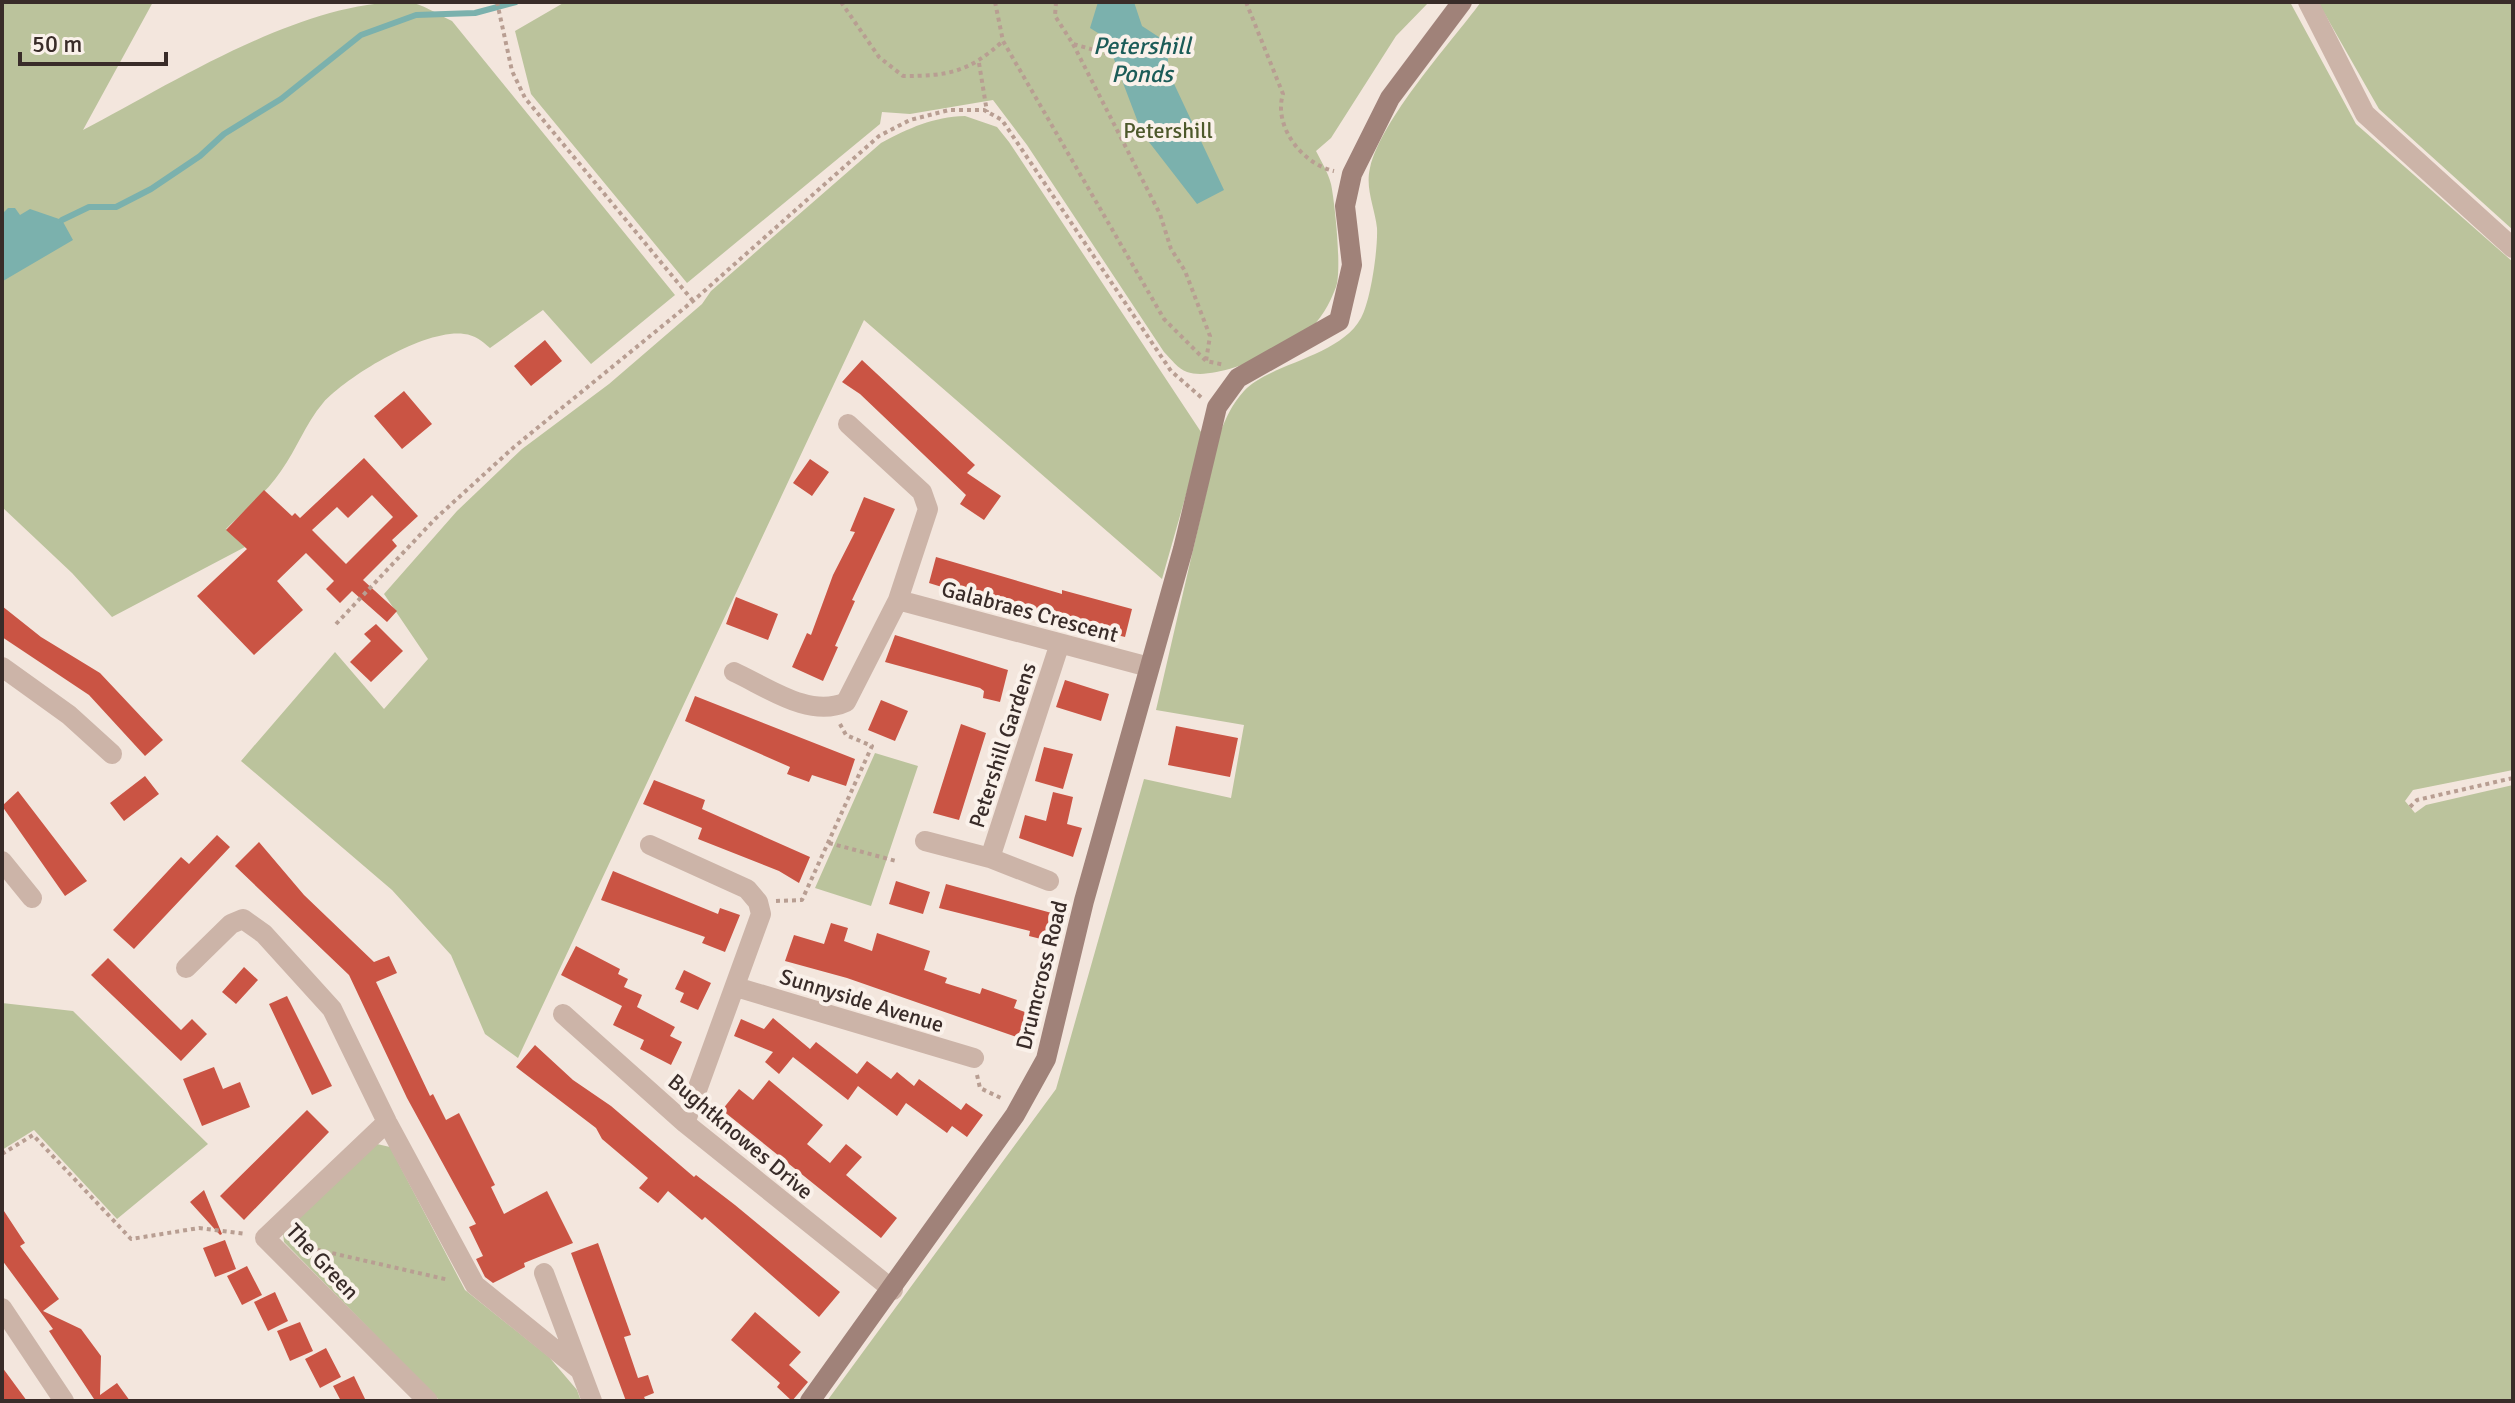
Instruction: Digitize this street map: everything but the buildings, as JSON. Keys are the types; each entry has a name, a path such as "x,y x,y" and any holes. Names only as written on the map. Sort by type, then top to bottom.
{"street":[{"path":"1217,407 1238,378 1339,321 1352,265 1345,206 1352,174 1390,98 1462,2"},
{"path":"2308,2 2365,114 2513,248"},
{"name":"Drumcross Road","path":"810,1401 893,1290 1019,1108 1046,1059 1084,901 1183,549 1217,407"},
{"path":"734,672 809,706 832,709 846,702 898,600 928,509 922,492 848,424"},
{"name":"Galabraes Crescent","path":"898,600 1059,646 1149,667"},
{"name":"Petershill Gardens","path":"990,858 1059,646"},
{"path":"2,667 69,715 112,754"},
{"name":"Petershill Gardens","path":"925,841 990,858 1049,881"},
{"path":"650,845 747,889 758,902 761,914 685,1123"},
{"path":"2,861 32,898"},
{"path":"186,968 231,924 243,919 264,934 332,1009 387,1122 475,1285 580,1370"},
{"name":"Sunnyside Avenue","path":"736,987 974,1058"},
{"name":"Bughtknowes Drive","path":"563,1014 685,1123 893,1290"},
{"name":"The Green","path":"387,1122 265,1238 428,1401"},
{"path":"544,1273 592,1401"},
{"path":"2,1308 64,1401"}],"path":[{"path":"497,2 512,71 525,98 693,301"},
{"path":"841,2 879,57 903,76 956,72 979,63 1003,41"},
{"path":"995,2 1003,41 1164,319 1206,361 1226,365 1238,378"},
{"path":"1056,2 1055,16 1073,44 1160,214 1171,249 1185,271 1210,336 1206,361"},
{"path":"1246,2 1283,94 1278,108 1289,134 1301,154 1325,169"},
{"path":"1073,44 1099,54 1112,55"},
{"path":"979,63 987,112"},
{"path":"336,624 435,519 503,457 693,301 879,136 910,120 949,110 987,112 1002,120 1171,371 1195,394 1217,407"},
{"path":"758,902 802,900 872,746 846,735 832,709"},
{"path":"2410,807 2417,800 2513,778"},
{"path":"829,843 896,861"},
{"path":"974,1058 980,1088 1019,1108"},
{"path":"2,1154 33,1135 131,1239 199,1228 265,1238"},
{"path":"299,1245 475,1285"}],"green space":[{"path":"2,2 153,2 83,130 198,68 283,29 325,14 367,5 407,2 424,7 452,21 675,295 591,364 543,310 490,348 472,336 448,334 389,356 351,380 323,403 275,479 226,529 245,547 112,617 72,573 2,507"},
{"name":"Petershill","path":"565,2 1429,2 1396,36 1331,138 1316,151 1331,184 1338,252 1338,279 1324,312 1306,332 1265,355 1231,368 1199,374 1184,371 1164,352 1027,145 993,100 910,114 882,112 880,124 687,283 531,94 515,31"},
{"path":"1481,2 2290,2 2356,124 2513,262 2513,770 2413,790 2405,801 2415,813 2426,805 2513,785 2513,1401 827,1401 1056,1089 1144,779 1231,798 1244,725 1156,710 1220,433 1236,401 1256,381 1338,342 1361,318 1371,287 1376,248 1377,228 1369,183 1377,148 1402,105"},
{"path":"2318,2 2513,2 2513,230 2379,109"},
{"path":"965,116 997,127 1009,142 1203,435 1162,579 864,320 518,1058 485,1034 451,955 392,890 241,761 335,652 384,709 428,659 384,594 457,511 522,449 609,384 702,304 711,291 881,143 922,124"},
{"path":"875,753 918,766 871,906 815,888"},
{"path":"2,1003 73,1011 208,1144 117,1219 34,1130 2,1150"},
{"path":"377,1144 390,1147 465,1290 549,1357 577,1390 581,1401 440,1401 284,1242 283,1233"}],"water":[{"name":"Petershill Ponds","path":"1098,2 1134,2 1142,26 1168,43 1168,71 1224,190 1197,204 1142,133 1106,38 1090,28"},
{"path":"8,208 15,208 20,215 30,209 62,220 73,240 3,281 2,214"}],"waterway":[{"path":"62,220 89,207 116,207 151,189 200,156 224,134 281,99 361,35 416,15 475,13 516,2"}]}
